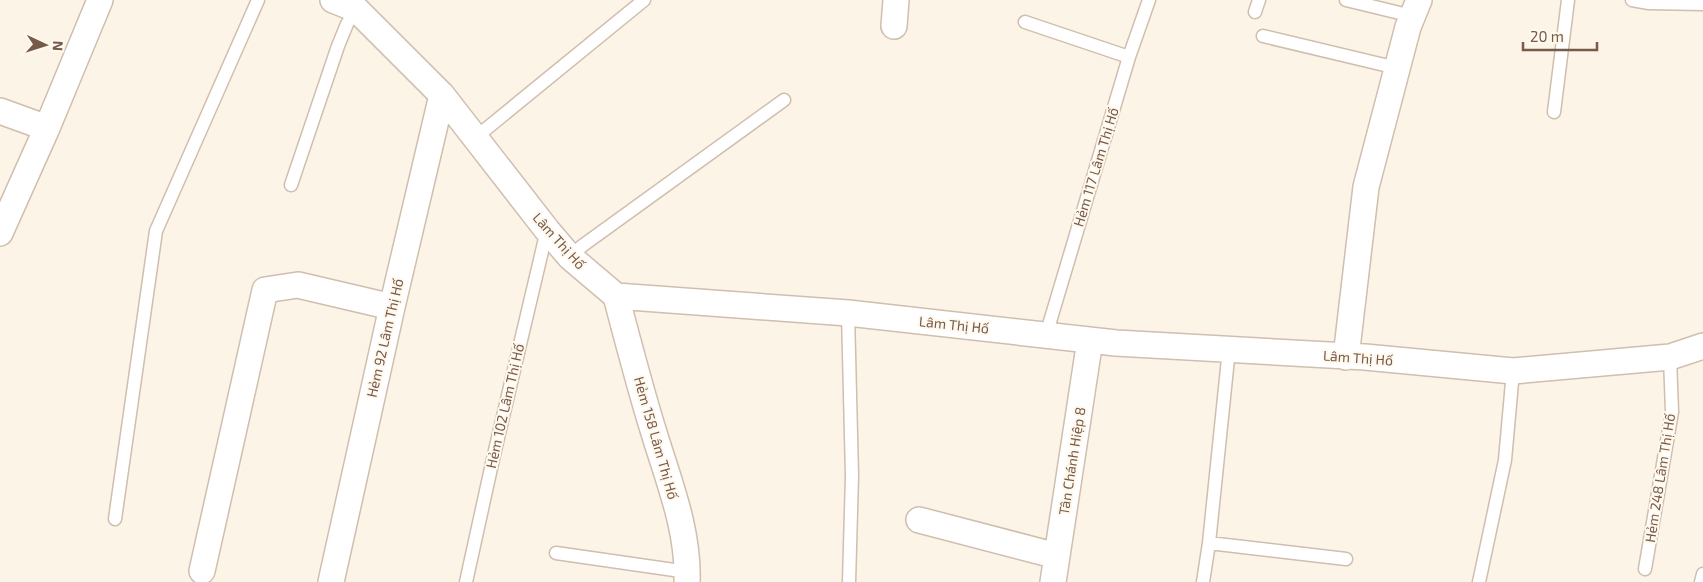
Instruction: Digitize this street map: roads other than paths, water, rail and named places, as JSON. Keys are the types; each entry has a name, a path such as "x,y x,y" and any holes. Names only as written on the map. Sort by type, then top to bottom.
{"street":[{"path":"0,233 47,128 100,0"},
{"path":"894,26 896,0"},
{"name":"Lâm Thị Hố","path":"351,3 442,96 570,257 616,296 848,313 1090,340 1346,357 1513,371 1670,357 1703,346"},
{"path":"1346,357 1366,187 1397,68 1416,8"},
{"name":"Hẻm 92 Lâm Thị Hố","path":"331,582 392,307 442,96"},
{"path":"0,111 47,128"},
{"path":"202,571 265,290 298,285 392,307"},
{"name":"Hẻm 158 Lâm Thị Hố","path":"616,296 647,410 682,526 688,577"},
{"name":"Tân Chánh Hiệp 8","path":"1053,582 1090,340"},
{"path":"919,520 1057,556"}],"lane":[{"path":"115,519 156,231 258,0"},
{"path":"475,138 644,0"},
{"name":"Hẻm 117 Lâm Thị Hố","path":"1046,335 1129,57 1148,0"},
{"path":"1346,0 1416,8"},
{"path":"1554,112 1568,0"},
{"path":"1632,0 1649,3 1703,4"},
{"path":"291,185 347,24 351,3"},
{"path":"1025,22 1129,57"},
{"path":"1263,36 1397,68"},
{"path":"570,257 582,246 784,100"},
{"name":"Hẻm 102 Lâm Thị Hố","path":"466,582 547,230"},
{"path":"848,313 852,476 849,582"},
{"path":"1203,582 1209,543 1229,349"},
{"name":"Hẻm 248 Lâm Thị Hố","path":"1645,569 1672,412 1670,357"},
{"path":"1479,582 1505,460 1513,371"},
{"path":"1209,543 1346,559"},
{"path":"556,553 688,577"},
{"path":"1701,582 1703,574"}]}
